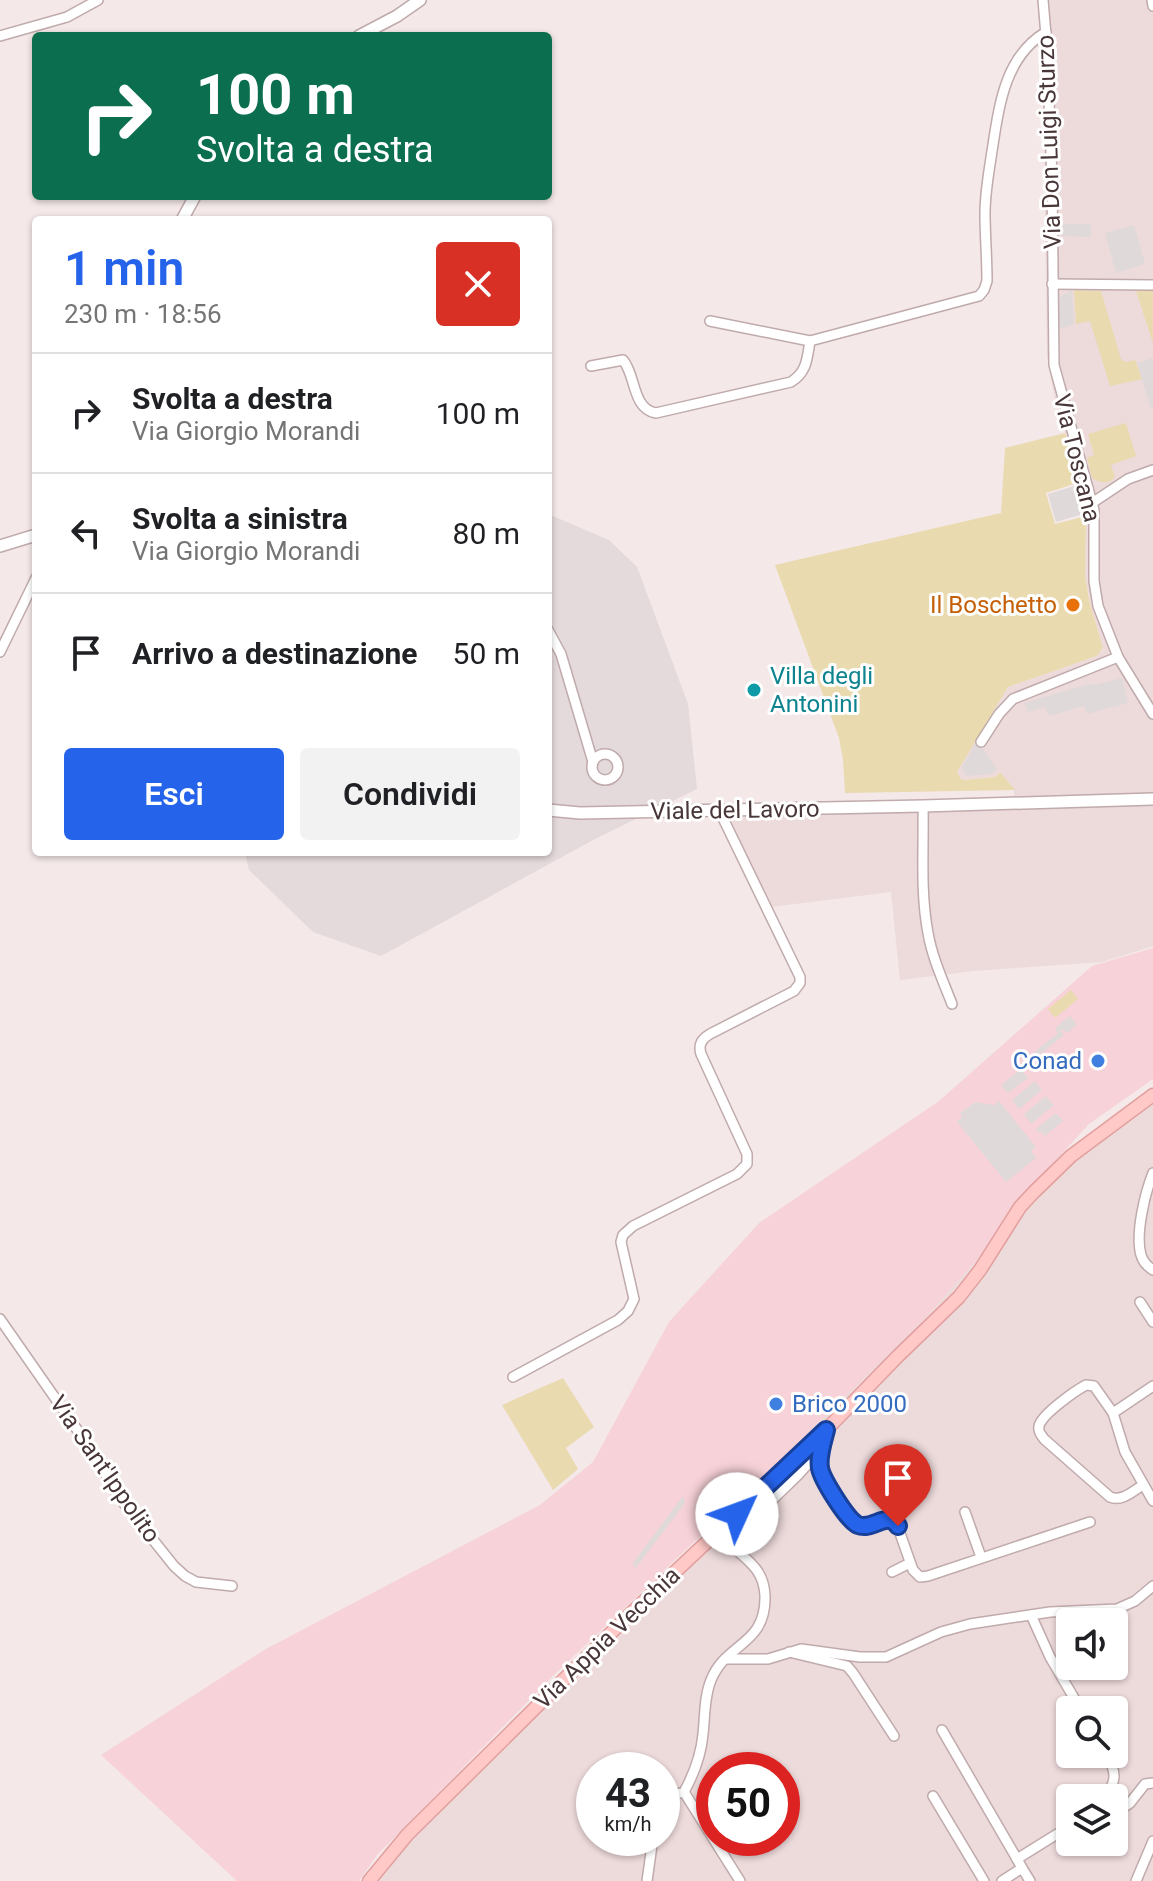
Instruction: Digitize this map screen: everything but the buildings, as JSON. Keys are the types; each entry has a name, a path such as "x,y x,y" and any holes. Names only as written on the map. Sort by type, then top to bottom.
{"main road":[{"name":"Via Appia Vecchia","path":"369,1881 407,1835 626,1618 826,1430 959,1297 1020,1207 1034,1192 1071,1156 1153,1095"}],"street":[{"path":"0,36 67,17 98,0"},
{"path":"367,32 420,0"},
{"name":"Via Don Luigi Sturzo","path":"1043,0 1052,179 1052,284"},
{"path":"710,321 810,341 976,298 983,293 987,281 986,187 999,105 1004,87 1020,56 1031,42 1046,32"},
{"path":"1052,284 1153,285"},
{"name":"Via Toscana","path":"1052,284 1054,365 1095,518 1095,594 1118,657 1153,714"},
{"path":"591,366 618,359 625,361 642,405 656,413 791,382 805,370 810,341"},
{"path":"1092,503 1122,482 1153,470"},
{"path":"0,546 32,536"},
{"path":"0,652 32,586"},
{"path":"552,637 561,654 593,762"},
{"path":"981,742 1013,699 1118,657"},
{"name":"Viale del Lavoro","path":"552,810 580,813 1153,799"},
{"path":"923,806 927,927 952,1004"},
{"path":"513,1377 618,1320 628,1311 634,1296 621,1242 626,1232 739,1173 747,1164 747,1154 701,1054 700,1044 710,1034 794,991 800,977 719,810"},
{"path":"1153,1173 1142,1208 1140,1241 1142,1258 1153,1270"},
{"path":"1140,1302 1153,1322"},
{"name":"Via Sant'Ippolito","path":"0,1319 92,1451 121,1500 171,1563 181,1574 200,1583 232,1586"},
{"path":"1143,1485 1120,1499 1110,1497 1040,1434 1041,1423 1059,1403 1084,1385 1099,1390 1113,1413 1125,1452 1153,1501"},
{"path":"1113,1413 1153,1386"},
{"path":"826,1430 819,1461 822,1474 849,1517 861,1526 889,1519 896,1522 915,1574 923,1577 1090,1522"},
{"path":"680,1793 684,1792 695,1770 700,1752 709,1686 726,1659 760,1626 765,1606 759,1572 733,1547 731,1540 822,1448"},
{"path":"965,1512 981,1557"},
{"path":"892,1572 910,1563"},
{"path":"726,1659 768,1659 804,1649 882,1658 955,1627 1061,1611 1117,1609 1152,1590"},
{"path":"1031,1615 1073,1696"},
{"path":"789,1652 849,1668 894,1736"},
{"path":"942,1730 1030,1881"},
{"path":"1128,1804 1145,1784 1153,1783"},
{"path":"684,1792 740,1881"},
{"path":"933,1796 984,1881"},
{"path":"1002,1881 1056,1837"},
{"path":"1136,1881 1153,1841"},
{"path":"647,1881 650,1856"}],"shaded area":[{"path":"1041,0 1153,0 1153,946 1102,962 973,971 900,980 891,892 771,907 724,807 1014,802 1014,790 1000,772 995,777 960,778 957,772 969,748 1008,687 1097,656 1103,649 1085,576 1086,516 1078,485 1080,482 1055,400 1047,356"},
{"path":"1060,224 1091,224 1091,237 1060,236"},
{"path":"1134,225 1145,264 1116,273 1105,233"},
{"path":"1072,290 1074,324 1060,329 1058,305 1061,296"},
{"path":"1074,290 1101,291 1121,359 1125,362 1135,360 1142,379 1110,386 1090,321 1076,324"},
{"path":"1136,291 1153,291 1153,343"},
{"path":"1153,358 1153,408 1151,408 1137,363"},
{"path":"1126,423 1136,456 1111,465 1115,477 1110,481 1101,482 1092,478 1087,458 1094,455 1088,434"},
{"path":"1065,433 1080,482 1046,493 1055,524 1086,516 1085,576 1103,648 1097,656 1008,687 957,772 964,780 995,777 1000,772 1015,790 845,793 839,738 775,565 1001,513 1005,448"},
{"path":"1078,485 1086,513 1056,522 1048,494"},
{"path":"552,516 609,540 637,567 688,704 697,789 593,840 381,956 313,932 249,870 246,856 552,856"},
{"path":"1122,678 1128,703 1087,714 1084,706 1049,716 1045,707 1028,712 1024,703 1089,684"},
{"path":"977,741 997,769 992,774 965,776 962,767"},
{"path":"1153,948 1153,1079 1089,1124 1027,1192 996,1238 925,1318 555,1674 377,1855 359,1881 237,1881 101,1755 264,1650 540,1505 593,1462 669,1322 759,1223 939,1101 1092,966"},
{"path":"1071,990 1078,999 1055,1018 1048,1009"},
{"path":"1070,1016 1077,1025 1067,1033 1062,1029 1064,1035 1037,1057 1033,1053 1058,1033 1055,1028"},
{"path":"1021,1069 1028,1078 1008,1093 1001,1085"},
{"path":"1035,1081 1042,1090 1019,1109 1012,1100"},
{"path":"1153,1094 1153,1881 373,1881 1080,1149"},
{"path":"1046,1096 1054,1105 1031,1124 1024,1114"},
{"path":"999,1101 1036,1147 1031,1151 1036,1158 1006,1182 957,1122 962,1117 960,1113 975,1102 994,1105"},
{"path":"1056,1113 1063,1121 1045,1136 1039,1133 1036,1129"},
{"path":"563,1378 594,1427 566,1448 578,1469 553,1490 502,1405"},
{"path":"683,1496 685,1503 635,1569 633,1563"}],"place":[{"name":"Il Boschetto","path":"1073,605"},
{"name":"Villa degli Antonini","path":"754,690"},
{"name":"Conad","path":"1098,1061"},
{"name":"Brico 2000","path":"776,1404"}],"route":[{"path":"737,1514 826,1430 820,1471 849,1517 861,1526 889,1519 898,1526"}]}
